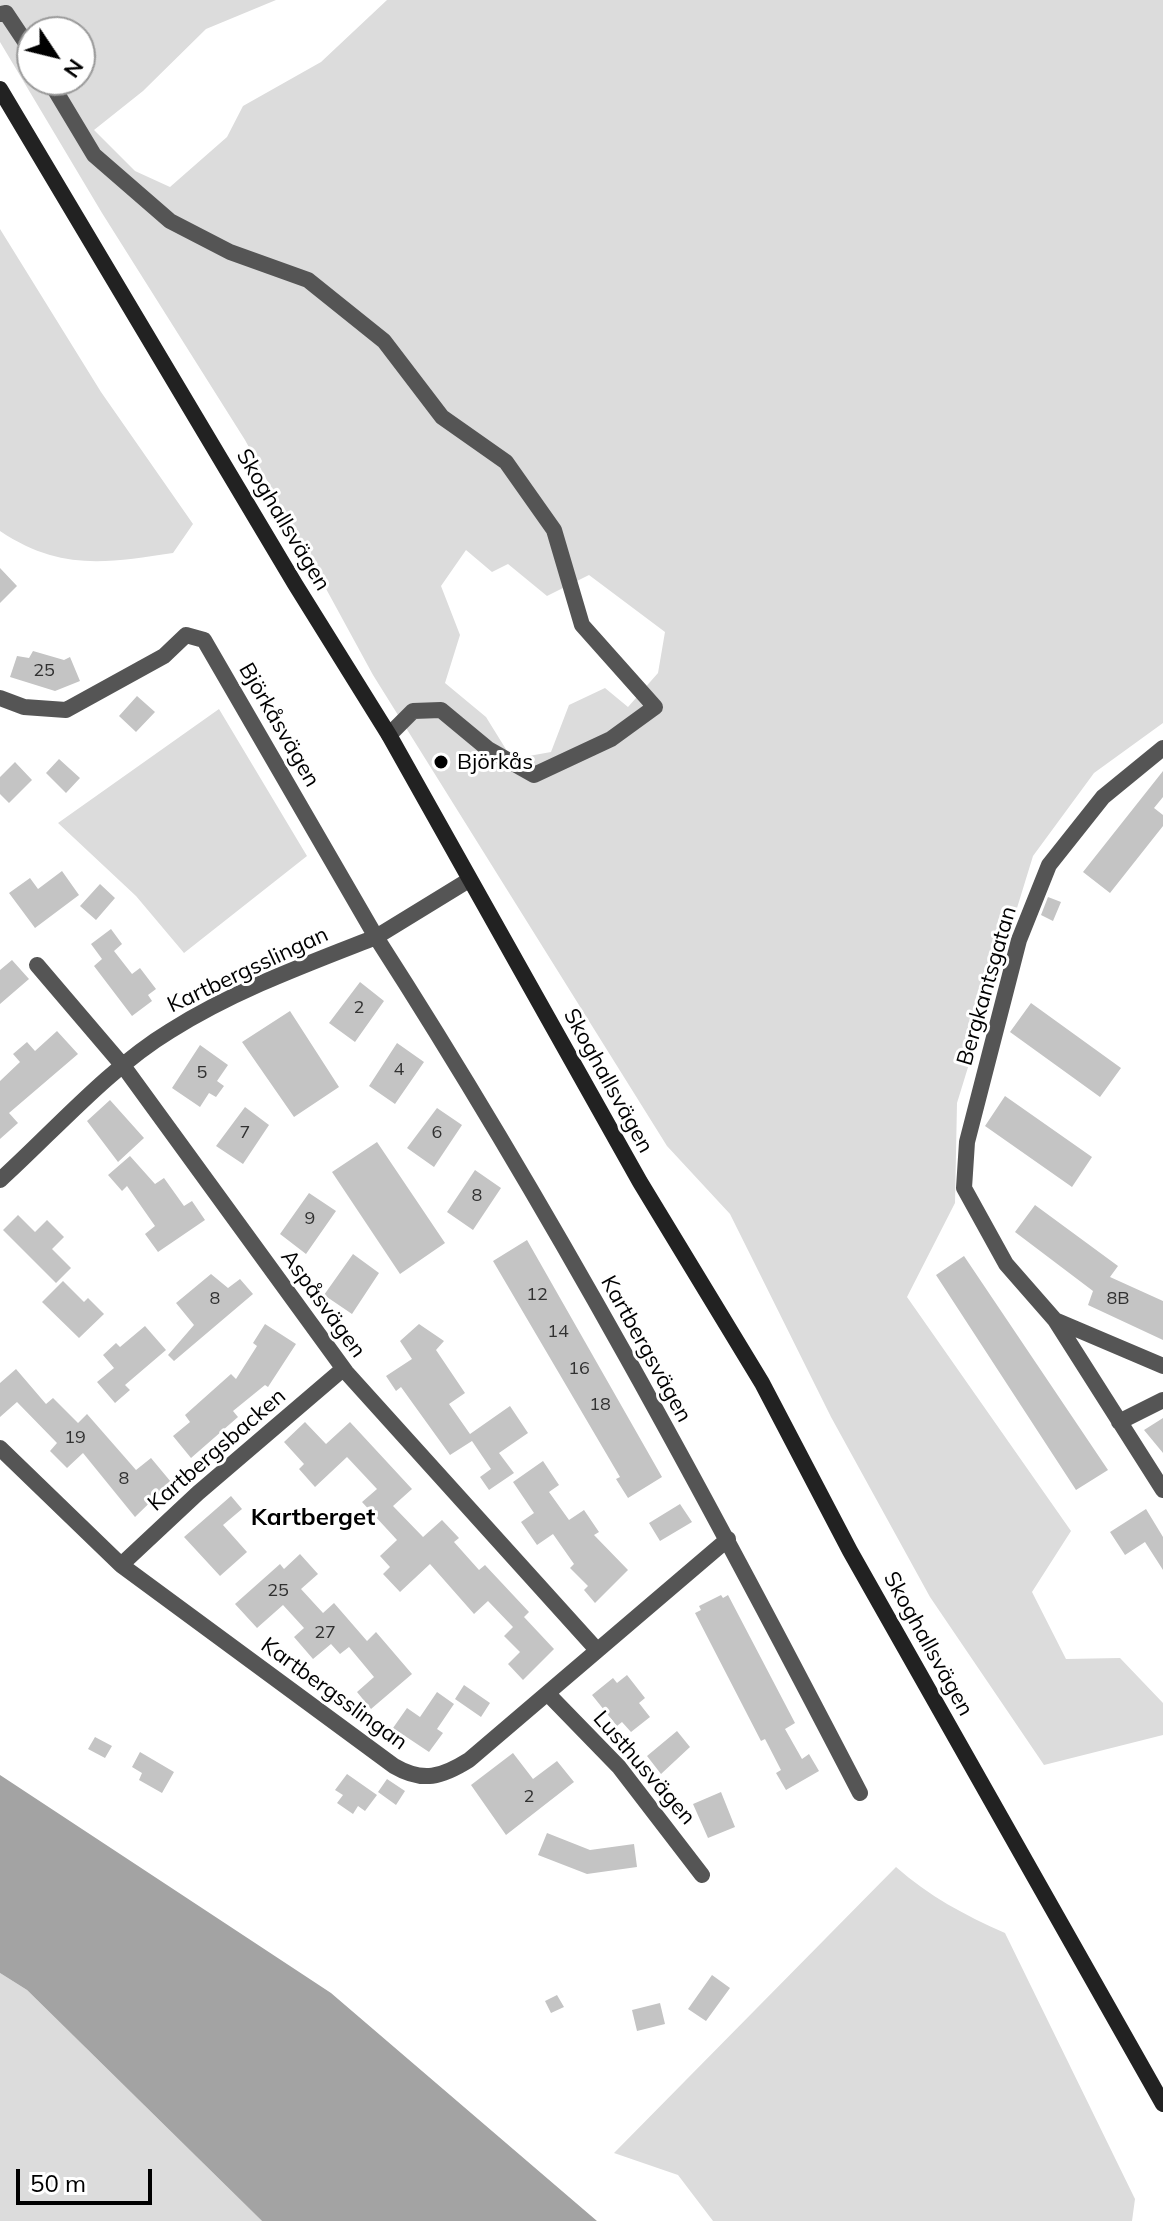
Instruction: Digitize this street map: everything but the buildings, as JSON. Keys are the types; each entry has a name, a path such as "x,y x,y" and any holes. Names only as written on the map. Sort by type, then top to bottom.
{"main road":[{"name":"Skoghallsvägen","path":"0,89 389,735 640,1182 762,1383 850,1551 1163,2104"}],"street":[{"path":"0,14 6,13 16,28"},
{"path":"59,96 94,155 170,221 230,252 308,280 384,341 442,417 506,462 554,530 582,625 655,707 611,739 534,775 488,749 441,710 413,711 389,735"},
{"name":"Björkåsvägen","path":"0,698 24,707 66,710 164,656 186,635 204,640 376,937"},
{"name":"Bergkantsgatan","path":"1055,1320 1006,1264 964,1188 967,1142 1019,940 1049,865 1103,797 1163,748"},
{"path":"376,937 469,880"},
{"name":"Kartbergsslingan","path":"0,1180 124,1067 169,1031 246,992 376,937"},
{"name":"Kartbergsvägen","path":"376,937 535,1197 728,1539 860,1793"},
{"name":"Aspåsvägen","path":"37,965 124,1067 343,1369 597,1650"},
{"path":"1055,1320 1163,1366"},
{"path":"1055,1320 1163,1490"},
{"name":"Kartbergsbacken","path":"121,1565 198,1493 343,1369"},
{"path":"1119,1422 1163,1400"},
{"name":"Kartbergsslingan","path":"0,1448 121,1565 394,1766 417,1777 447,1774 549,1695 728,1539"},
{"name":"Lusthusvägen","path":"549,1695 619,1767 702,1875"}],"shaded area":[{"path":"0,0 276,0 206,29 143,91 94,130 135,171 170,187 227,137 243,106 321,62 387,0 1163,0 1163,723 1094,773 1033,856 957,1103 955,1203 907,1297 1071,1531 1032,1592 1066,1659 1120,1658 1163,1703 1163,1735 1044,1765 930,1597 831,1417 730,1214 667,1146 373,675 245,440 32,96 96,96 96,16 16,16 16,69 0,42","holes":["466,550 492,572 508,564 547,596 589,575 665,632 658,673 628,707 605,688 569,705 551,752 512,759 486,717 445,683 460,635 441,586"]},
{"path":"0,229 101,392 193,524 173,553 84,561 43,553 0,531"},
{"path":"219,709 307,856 184,953 136,896 58,823"},
{"path":"0,1775 331,1993 597,2221 262,2221 27,1990 0,1973"},
{"path":"896,1867 948,1904 1005,1933 1135,2199 1132,2221 713,2221 678,2175 614,2153"},
{"path":"0,1973 27,1990 262,2221 0,2221"}],"place":[{"name":"Björkås","path":"441,762"}],"district":[{"name":"Kartberget","path":"313,1518"}]}
